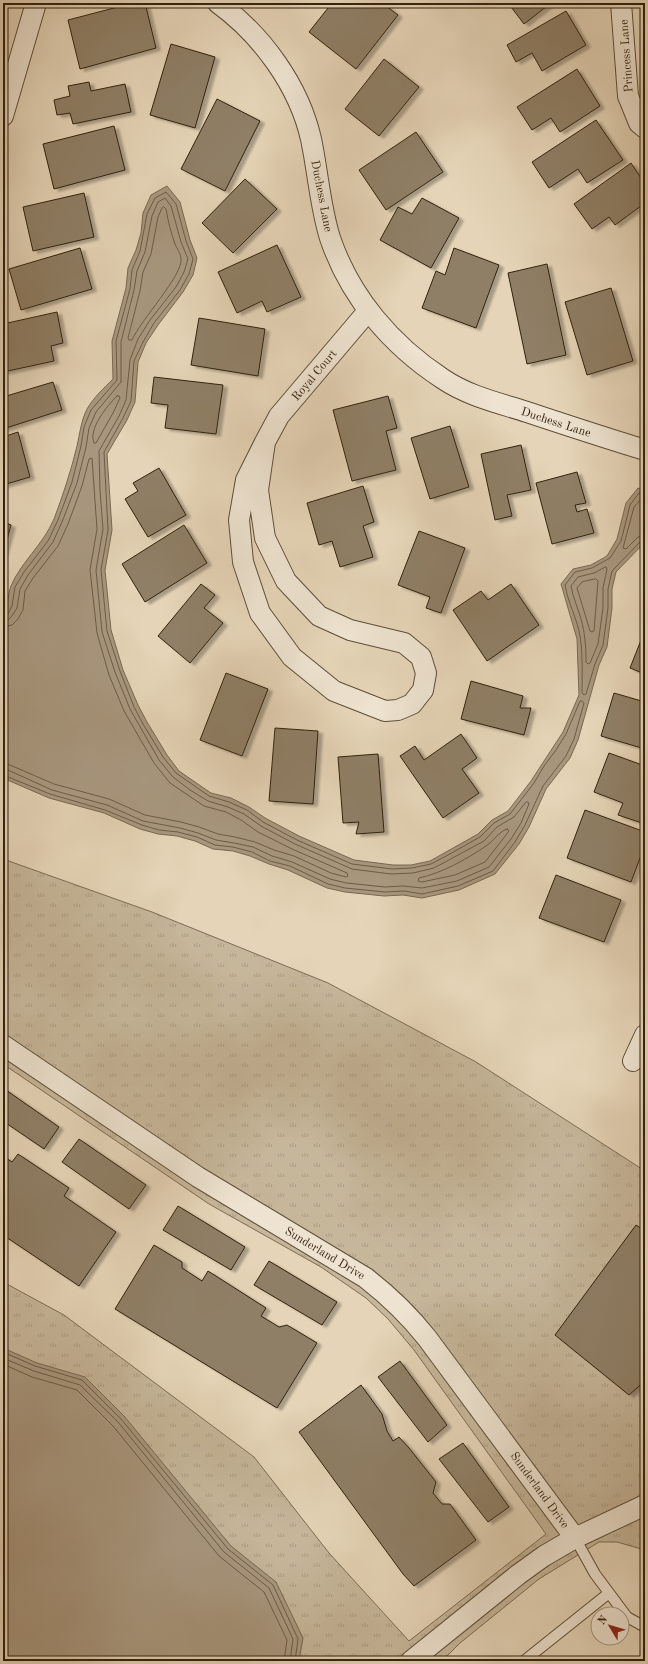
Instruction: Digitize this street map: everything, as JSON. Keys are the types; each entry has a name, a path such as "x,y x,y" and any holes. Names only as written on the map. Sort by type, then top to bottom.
{"street":[{"path":"3,116 36,3"},
{"name":"Duchess Lane","path":"218,3 248,28 283,73 299,104 311,138 323,212 330,239 350,282 368,311 391,337 416,361 445,380 476,396 645,450"},
{"name":"Princess Lane","path":"621,3 628,96 639,122 645,128"},
{"name":"Royal Court","path":"265,442 258,490 263,530 265,538 286,581 319,616 350,630 404,643 421,657 426,673 423,690 412,704 398,710 384,711 334,691 292,657 260,613 242,562 239,520 246,480 265,442 279,416 368,311"},
{"path":"633,1061 645,1035"},
{"name":"Sunderland Drive","path":"3,1045 198,1177 366,1278 389,1296 410,1317 427,1338 575,1538"},
{"path":"411,1661 519,1574 575,1538 645,1505"}],"lane":[{"path":"575,1538 595,1574 627,1617 645,1627"},
{"path":"524,1661 609,1593"}],"green space":[{"path":"3,859 152,912 328,983 476,1062 645,1171 645,1550 617,1542 599,1542 539,1579 460,1643 442,1661 3,1661 3,1282 64,1315 254,1457 329,1553 409,1641 546,1534 414,1350 388,1319 366,1298 321,1267 209,1204 3,1064"}],"water":[{"path":"167,186 180,202 190,240 197,258 193,275 183,292 146,343 138,362 135,402 127,420 107,454 112,530 105,570 111,630 123,670 138,705 167,755 179,771 211,793 231,798 299,836 354,860 393,865 411,865 430,861 478,834 492,820 508,811 531,781 563,732 579,695 577,639 561,584 573,569 591,565 607,556 617,539 626,503 638,488 645,490 645,542 616,572 612,589 612,608 607,647 599,665 578,740 570,758 546,789 529,827 519,844 495,874 459,890 422,898 403,895 384,896 345,892 327,888 288,870 250,856 233,851 213,849 195,841 177,836 158,834 140,829 104,813 49,798 3,778 3,614 7,606 11,586 15,577 44,537 54,519 64,492 87,409 113,379 112,341 126,288 128,268 136,250 141,233 143,213 151,195"},
{"path":"3,1348 37,1363 85,1377 124,1416 231,1546 276,1582 303,1638 299,1661 3,1661"}],"building":[{"path":"133,3 145,3 156,48 80,69 68,20"},
{"path":"332,3 340,3 343,8 347,3 382,3 398,15 356,69 309,32"},
{"path":"508,3 551,3 524,24"},
{"path":"566,11 586,45 542,71 532,53 516,62 507,45"},
{"path":"171,44 215,57 195,128 150,115"},
{"path":"384,59 419,87 379,136 345,109"},
{"path":"577,69 600,106 560,132 551,118 532,130 517,107"},
{"path":"89,82 91,91 125,84 131,112 73,124 70,113 57,115 54,100 70,96 68,86"},
{"path":"217,99 260,121 225,191 181,169"},
{"path":"596,120 623,160 587,183 578,169 549,188 532,162"},
{"path":"114,126 125,170 54,189 43,144"},
{"path":"416,132 443,172 386,210 359,170"},
{"path":"631,163 645,184 645,203 615,225 609,217 592,229 574,204"},
{"path":"245,179 277,209 233,253 202,223"},
{"path":"84,193 94,237 33,251 23,207"},
{"path":"422,198 459,218 431,268 380,240 398,207 412,214"},
{"path":"277,245 301,297 267,312 262,301 237,313 218,272"},
{"path":"80,248 92,289 21,310 9,269"},
{"path":"454,248 499,265 476,328 422,308 436,271 445,275"},
{"path":"547,264 566,355 527,364 508,273"},
{"path":"611,288 633,361 587,375 565,302"},
{"path":"57,312 63,343 51,346 54,361 3,372 3,324"},
{"path":"199,318 265,329 258,376 191,365"},
{"path":"154,377 223,385 216,434 165,428 168,405 151,403"},
{"path":"53,382 62,410 3,429 3,397"},
{"path":"388,396 397,428 386,431 396,470 352,481 333,410"},
{"path":"450,426 469,487 430,499 411,438"},
{"path":"18,432 30,477 3,485 3,437"},
{"path":"521,445 531,490 507,495 512,516 495,520 481,454"},
{"path":"159,468 186,515 148,537 125,499 138,491 133,483"},
{"path":"577,472 586,503 575,505 577,512 587,509 594,533 552,544 536,483"},
{"path":"363,486 374,522 363,526 373,557 340,567 332,541 319,545 307,503"},
{"path":"3,522 11,525 3,554"},
{"path":"184,525 207,563 145,602 122,564"},
{"path":"419,531 465,548 441,613 426,608 430,597 398,585"},
{"path":"201,584 215,595 204,608 223,623 190,663 158,636"},
{"path":"511,584 539,625 487,661 453,610 481,591 488,600"},
{"path":"645,630 645,674 630,668"},
{"path":"226,673 268,689 242,756 200,740"},
{"path":"645,675 645,686 641,685"},
{"path":"471,681 523,696 520,708 531,708 524,735 461,719"},
{"path":"614,693 645,702 645,749 601,736"},
{"path":"275,728 318,731 313,804 269,801"},
{"path":"461,734 477,758 462,769 479,793 443,818 400,756 415,746 424,760"},
{"path":"609,753 645,766 645,824 618,815 623,803 594,792"},
{"path":"378,754 384,832 356,834 359,822 343,823 338,757"},
{"path":"585,810 645,832 645,845 631,882 567,858"},
{"path":"556,875 621,900 604,942 539,918"},
{"path":"3,1088 59,1127 44,1149 3,1121"},
{"path":"79,1139 146,1185 129,1209 62,1162"},
{"path":"18,1154 69,1188 64,1196 116,1232 79,1286 3,1235 3,1156 12,1162"},
{"path":"178,1206 245,1247 231,1270 163,1230"},
{"path":"636,1225 645,1231 645,1381 629,1395 555,1335"},
{"path":"154,1245 182,1262 182,1268 202,1281 208,1271 266,1308 261,1316 279,1327 287,1325 317,1343 277,1408 115,1309"},
{"path":"269,1261 337,1302 322,1325 254,1285"},
{"path":"400,1361 447,1425 428,1442 378,1377"},
{"path":"361,1385 382,1414 387,1431 393,1441 399,1437 409,1448 436,1482 433,1493 442,1504 450,1504 476,1540 414,1586 403,1574 299,1432"},
{"path":"463,1443 509,1507 488,1522 439,1459"}]}
